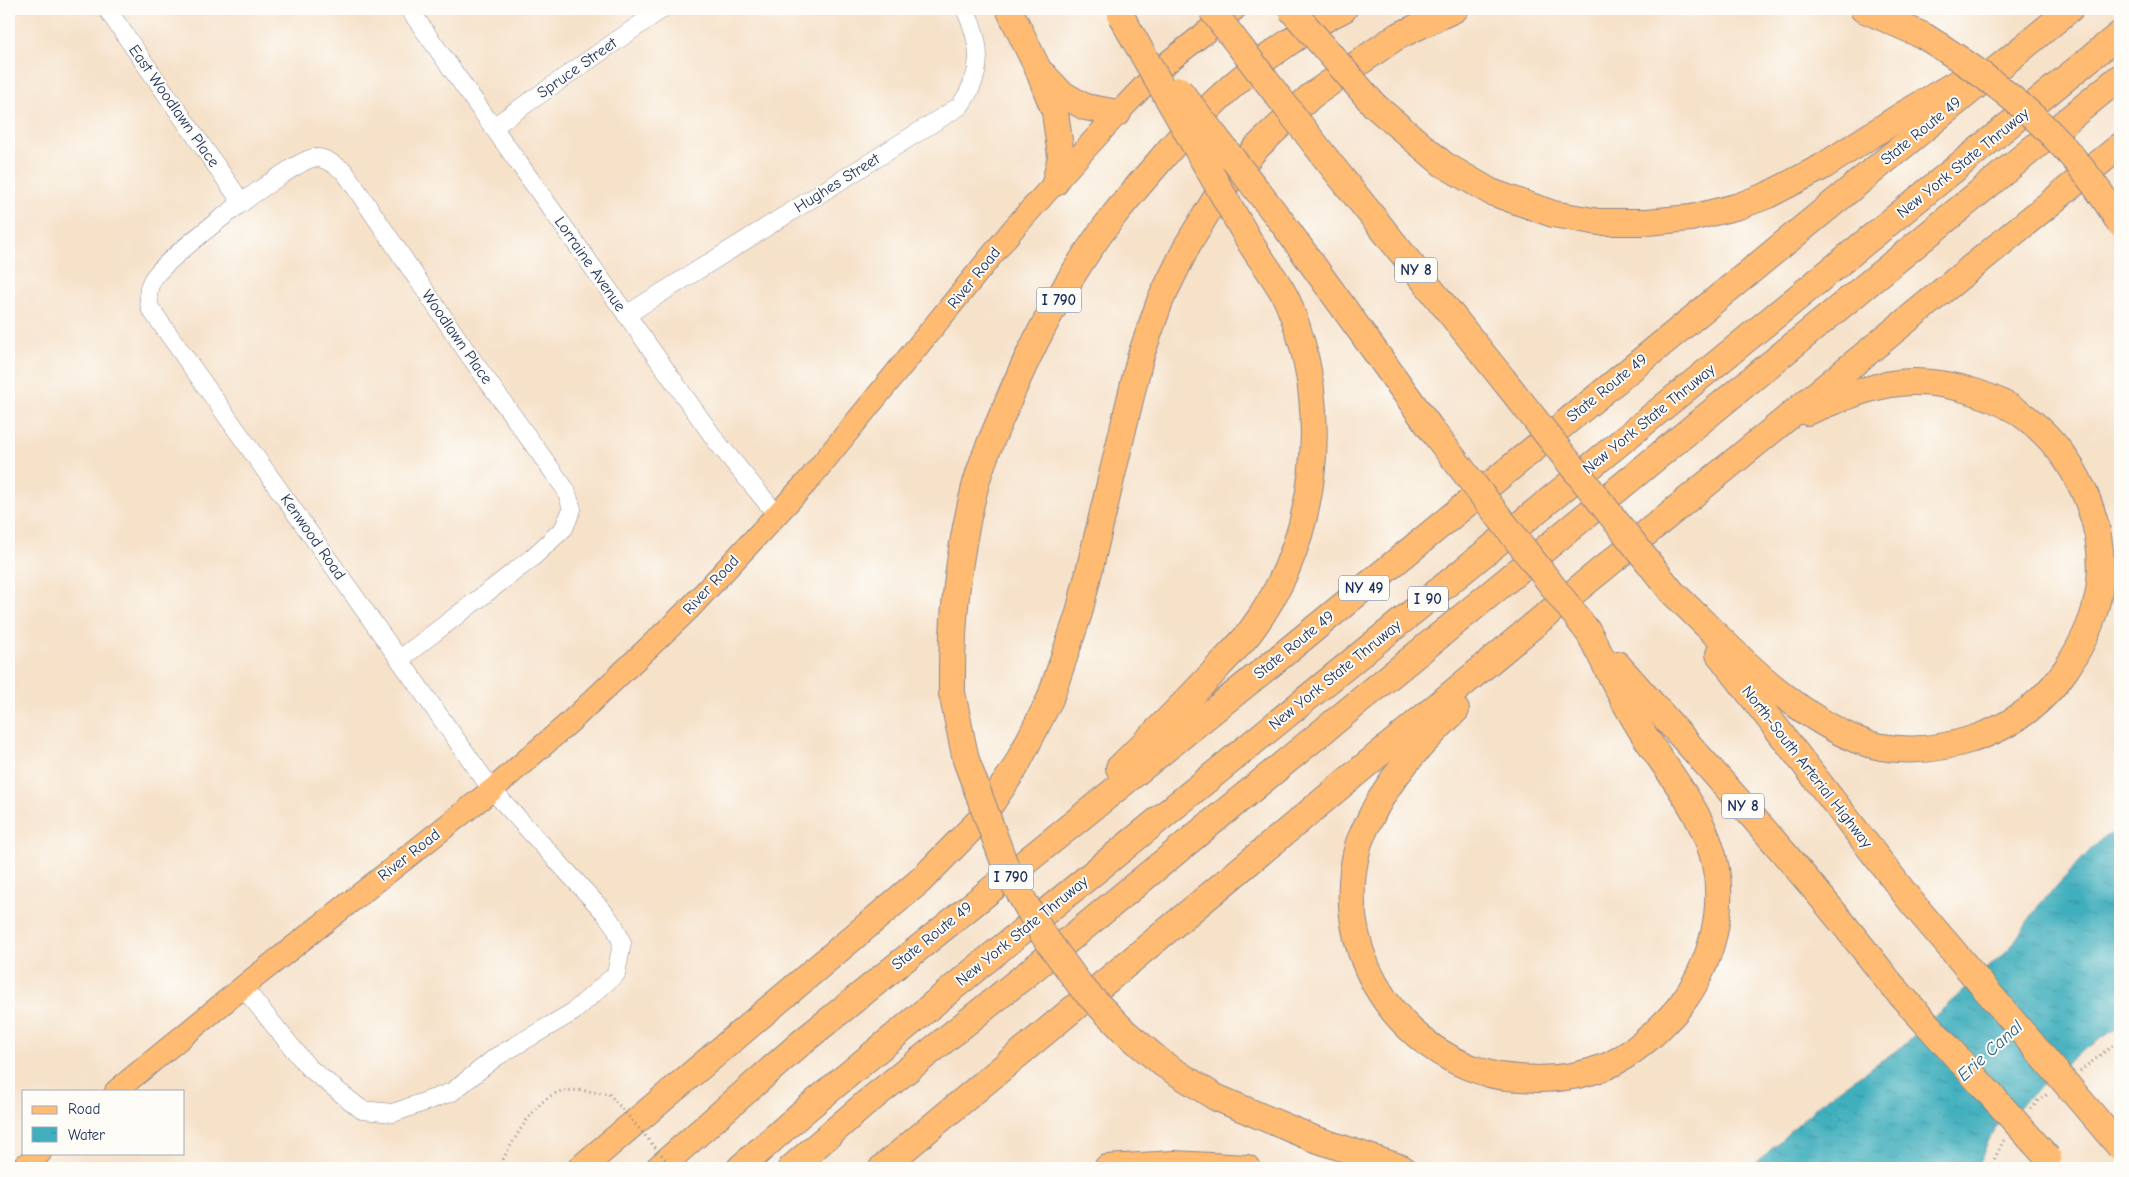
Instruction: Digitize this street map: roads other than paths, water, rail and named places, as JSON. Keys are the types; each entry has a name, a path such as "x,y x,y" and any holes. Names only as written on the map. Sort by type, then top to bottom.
{"highway":[{"path":"1009,9 1056,112 1061,156 1055,183"},
{"name":"North-South Arterial Highway","path":"1211,9 1328,162 1672,592 1913,904 2120,1147"},
{"path":"1291,9 1375,106 1444,164 1492,192 1553,214 1599,222 1646,222 1691,218 1739,206 1768,195 1822,167 1904,114 2038,35"},
{"path":"581,1168 921,880 980,820 1015,768 1050,699 1079,612 1140,358 1160,301 1188,244 1218,194 1250,155 1311,96 1396,38 1454,9"},
{"path":"1863,9 1924,36 1971,65 2042,124 2077,160 2120,224"},
{"name":"State Route 49","path":"659,1168 802,1042 1298,642 2070,9"},
{"name":"I 790","path":"1338,11 1263,60 1213,102 1171,147 1114,216 1062,295 1024,362 986,451 974,489 962,541 954,600 952,693 966,760 1008,873 1042,933 1082,988 1125,1032 1163,1064 1215,1097 1312,1138 1402,1168"},
{"path":"1042,848 1250,633 1270,602 1287,567 1304,519 1314,468 1312,396 1304,347 1289,303 1251,244 1119,12"},
{"name":"NY 8","path":"1119,12 1280,221 1434,433 1589,633 1790,858 1838,915 1890,983 2053,1163"},
{"name":"New York State Thruway","path":"740,1168 803,1112 972,972 2120,34"},
{"path":"1038,69 1061,93 1085,107 1118,113"},
{"name":"New York State Thruway","path":"790,1168 865,1104 1045,959 2120,77"},
{"path":"882,1168 1540,620 2120,146"},
{"path":"1672,592 1776,688 1815,719 1859,741 1901,750 1947,747 1988,735 2022,716 2053,688 2079,649 2096,606 2101,575 2099,538 2091,508 2070,464 2049,438 2027,418 1991,398 1957,387 1911,382 1863,390 1783,422"},
{"path":"1540,620 1404,763 1376,804 1358,844 1351,881 1352,918 1359,951 1379,992 1404,1025 1440,1053 1483,1073 1515,1078 1556,1079 1586,1073 1607,1066 1625,1056 1660,1029 1691,994 1705,965 1715,928 1718,898 1716,869 1704,828 1640,728 1589,633"},
{"path":"1107,1168 1174,1164 1247,1168"}],"main road":[{"name":"River Road","path":"117,1090 243,987 492,790 570,722 688,610 807,482 1014,228 1118,113 1163,66 1235,9"},
{"path":"22,1168 39,1154"}],"street":[{"name":"East Woodlawn Place","path":"107,9 242,203"},
{"name":"Lorraine Avenue","path":"409,9 716,442 777,515"},
{"name":"Spruce Street","path":"493,127 662,9"},
{"name":"Hughes Street","path":"626,315 960,106 970,92 978,72 978,50 973,24 965,9"},
{"name":"Woodlawn Place","path":"152,280 163,265 242,203 303,162 316,157 328,160 344,172 469,355 566,490 572,509 564,528 532,558 400,659"},
{"name":"Kenwood Road","path":"152,280 148,292 150,308 492,790 604,912 615,927 622,943 616,974 574,1012 496,1057 452,1092 393,1113 362,1110 308,1067 243,987"}],"water":[{"name":"Erie Canal","path":"2120,828 2120,1026 2075,1056 1995,1127 1977,1168 1751,1168 1825,1099 1900,1048 2010,948 2039,905 2100,840"}]}
